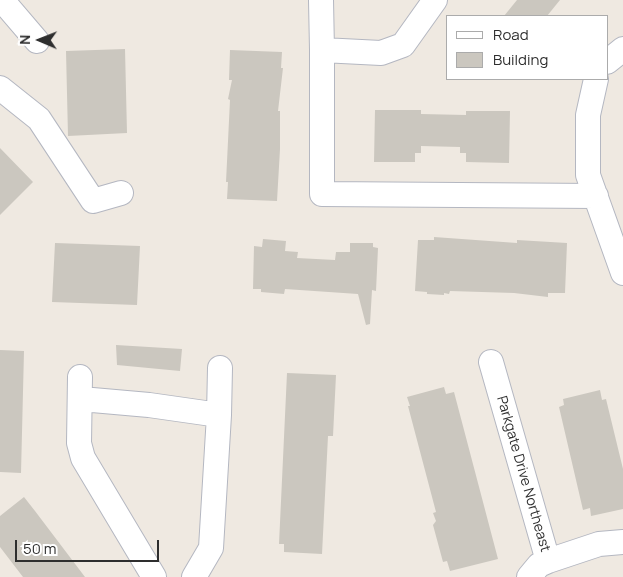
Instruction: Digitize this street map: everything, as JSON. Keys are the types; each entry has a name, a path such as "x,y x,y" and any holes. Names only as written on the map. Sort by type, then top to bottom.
{"street":[{"path":"322,0 322,194 596,196"},
{"path":"322,50 381,53 403,45 435,0"},
{"path":"5,12 38,42"},
{"path":"608,61 623,49"},
{"path":"596,80 588,114 588,175 623,273"},
{"path":"0,88 39,119 93,201 121,193"},
{"name":"Parkgate Drive Northeast","path":"491,362 548,561 539,565 529,577"},
{"path":"194,577 211,548 220,368"},
{"path":"154,577 83,458 79,443 80,388 149,405 219,415"},
{"path":"548,561 599,544 623,542"}],"building":[{"path":"517,0 560,0 548,15 505,15"},
{"path":"125,49 127,133 68,136 66,51"},
{"path":"230,50 282,52 281,68 283,68 278,111 280,111 280,149 277,201 227,199 228,182 226,182 230,100 228,99 232,80 229,80"},
{"path":"375,110 421,110 421,114 466,115 466,111 510,111 509,163 466,162 466,153 460,153 460,147 421,146 421,153 415,153 415,162 374,162"},
{"path":"0,148 33,182 0,215"},
{"path":"434,237 517,243 517,240 567,243 565,293 548,293 548,297 514,293 450,291 449,294 444,293 444,295 415,291 418,240 434,240"},
{"path":"263,239 286,241 285,251 298,252 297,258 335,260 336,252 350,252 350,243 373,243 373,247 378,248 376,291 372,290 370,324 366,325 358,294 285,289 284,294 261,292 261,289 253,289 254,246 262,247"},
{"path":"55,243 140,246 137,305 52,302"},
{"path":"116,345 182,349 180,371 117,365"},
{"path":"0,350 24,351 21,473 0,472"},
{"path":"287,373 336,375 333,436 328,436 322,554 284,552 284,544 279,544"},
{"path":"444,387 446,394 454,392 498,559 450,571 447,561 443,562 433,525 436,521 433,513 436,512 407,397"},
{"path":"600,390 602,400 606,399 623,469 623,509 591,516 590,508 583,510 559,407 564,405 563,399"},
{"path":"24,497 85,577 23,577 0,547 0,516"}]}
